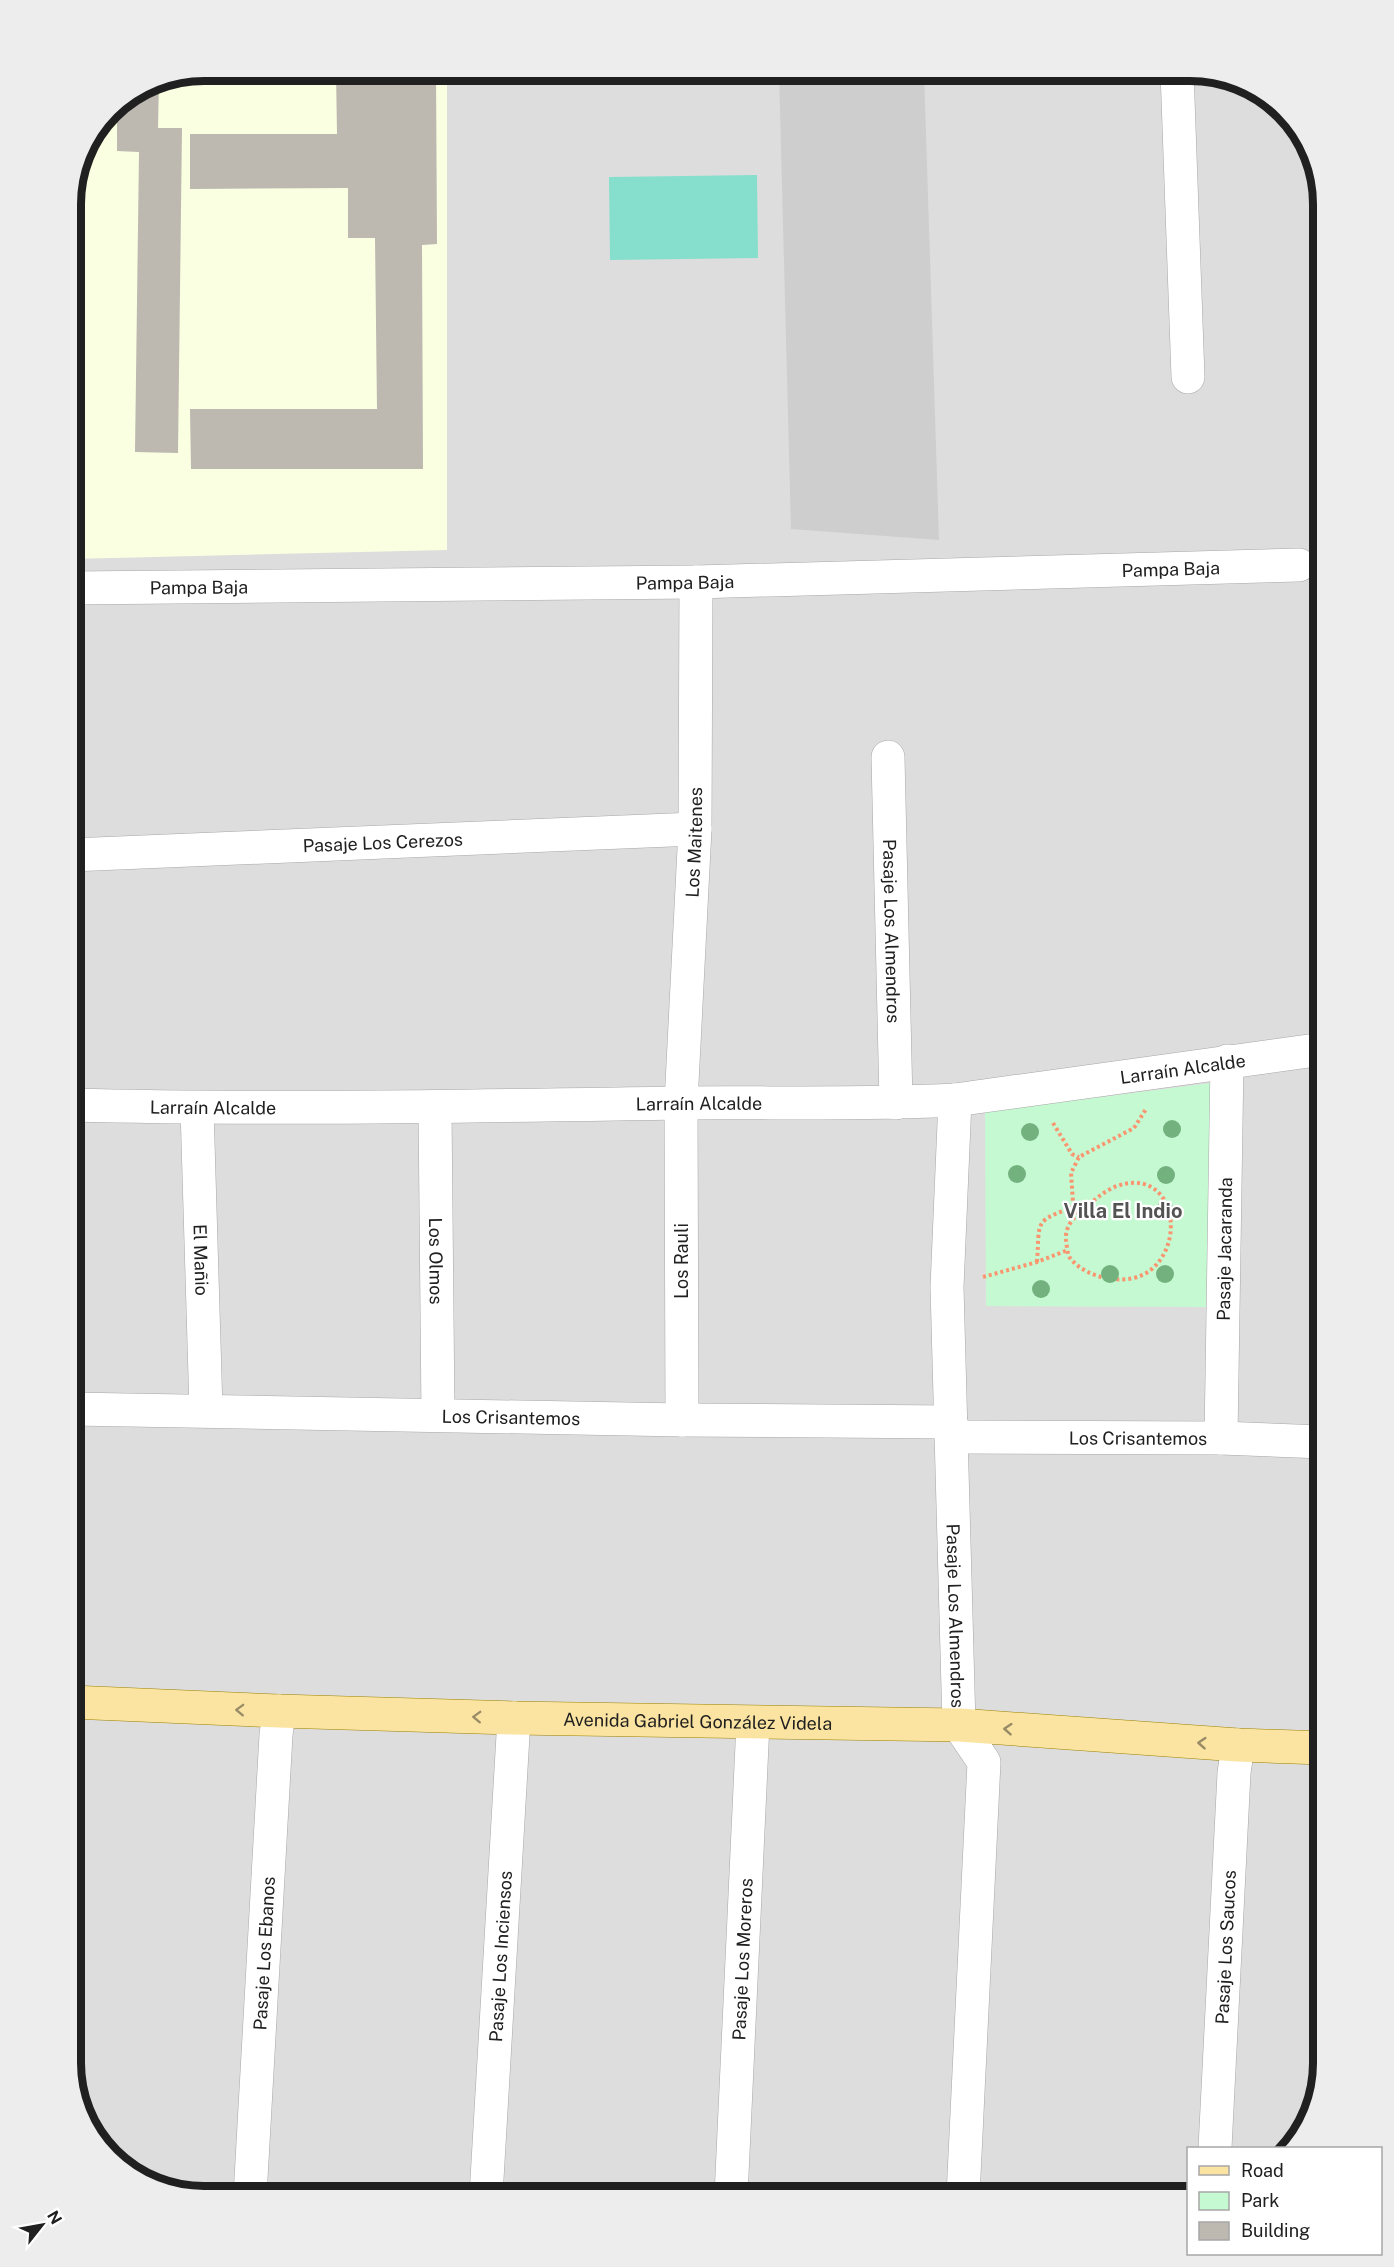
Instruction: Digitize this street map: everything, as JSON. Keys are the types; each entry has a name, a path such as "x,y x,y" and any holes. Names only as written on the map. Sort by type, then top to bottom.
{"main road":[{"name":"Avenida Gabriel González Videla","path":"81,1702 514,1718 959,1725 1238,1745 1313,1748"}],"street":[{"path":"1177,81 1188,377"},
{"name":"Pampa Baja","path":"81,588 696,582 1299,565"},
{"name":"Los Maitenes","path":"681,1103 695,829 696,582"},
{"name":"Pasaje Los Almendros","path":"888,758 896,1103"},
{"name":"Pasaje Los Cerezos","path":"81,855 695,829"},
{"name":"Larraín Alcalde","path":"81,1105 197,1108 435,1108 681,1103 896,1103 955,1100 1313,1050"},
{"name":"Pasaje Jacaranda","path":"1221,1438 1227,1061"},
{"name":"Pasaje Los Almendros","path":"955,1100 947,1287 959,1725 984,1762 963,2186"},
{"name":"Los Rauli","path":"681,1103 682,1420"},
{"name":"El Mañio","path":"197,1108 206,1410"},
{"name":"Los Olmos","path":"435,1108 438,1415"},
{"name":"Los Crisantemos","path":"81,1409 682,1420 1313,1442"},
{"name":"Pasaje Los Ebanos","path":"251,2186 279,1711"},
{"name":"Pasaje Los Inciensos","path":"487,2186 514,1718"},
{"name":"Pasaje Los Moreros","path":"731,2186 753,1723"},
{"name":"Pasaje Los Saucos","path":"1215,2147 1234,1773 1238,1745"}],"path":[{"path":"1079,1213 1073,1202 1071,1173 1079,1158 1134,1128 1145,1112 1162,1070"},
{"path":"1137,1183 1156,1189 1165,1198 1171,1219 1168,1242 1153,1268 1138,1277 1102,1277 1080,1267 1069,1256 1066,1233 1072,1218 1079,1213 1116,1186 1137,1183"},
{"path":"1037,1262 1040,1224 1046,1217 1076,1206"},
{"path":"947,1287 1037,1262 1068,1250"}],"shaded area":[{"path":"204,81 1198,81 1229,88 1258,102 1282,123 1300,150 1309,172 1313,204 1313,2063 1311,2087 1300,2117 1279,2147 1187,2147 1187,2186 196,2186 165,2179 136,2165 112,2144 94,2117 83,2087 81,2063 81,196 90,157 106,129 136,102 157,90 180,83"},
{"path":"447,81 447,550 81,559 81,196 90,157 106,129 136,102 157,90 188,82"},
{"path":"779,81 924,81 939,540 791,529"},
{"path":"757,175 758,258 610,260 609,177"}],"green space":[{"path":"1211,1083 1206,1307 986,1306 985,1112"}],"building":[{"path":"336,81 436,81 437,244 422,245 423,469 191,469 190,409 377,409 375,238 348,238 348,188 190,189 190,134 337,134"},
{"path":"159,89 158,128 182,128 178,453 135,452 139,152 117,151 117,117 136,102"}],"district":[{"name":"Villa El Indio","path":"1123,1211"}]}
